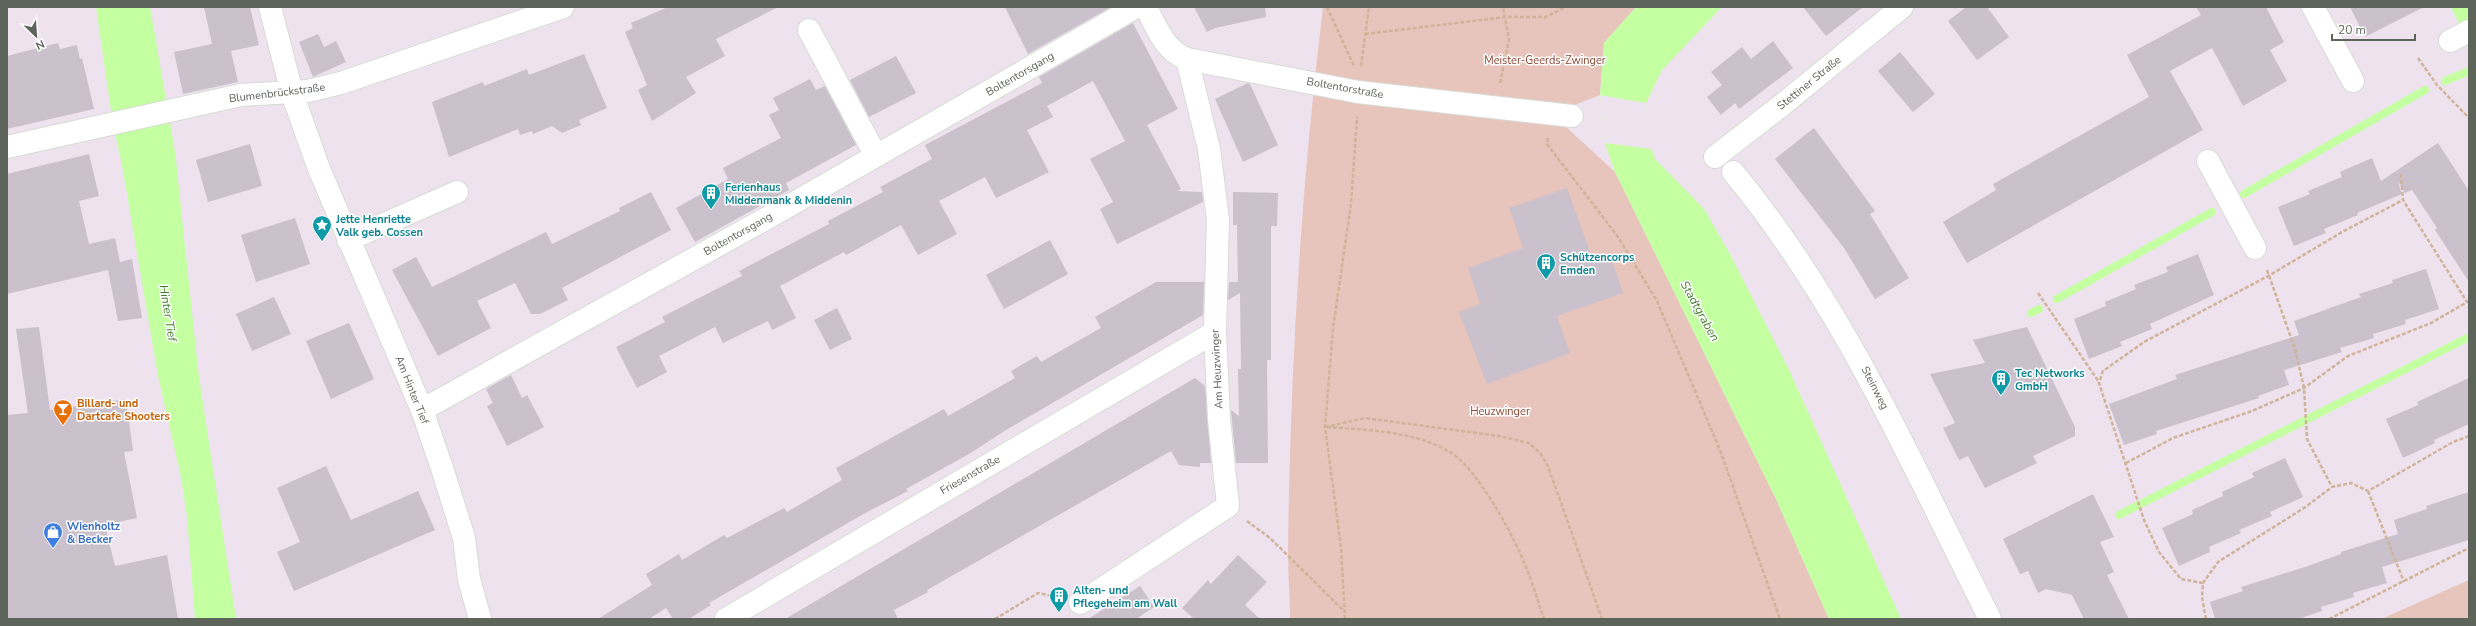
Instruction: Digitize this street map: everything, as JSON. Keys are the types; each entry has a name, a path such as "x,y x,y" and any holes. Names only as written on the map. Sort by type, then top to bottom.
{"street":[{"name":"Am Hinter Tief","path":"270,7 292,93 319,170 422,410 464,538 469,579 480,619"},
{"name":"Blumenbrückstraße","path":"7,148 248,94 292,93 341,83 563,7"},
{"name":"Boltentorsgang","path":"422,410 876,156 1136,7"},
{"name":"Boltentorstraße","path":"1146,7 1165,43 1180,56 1187,59 1358,92 1562,115"},
{"name":"Stettiner Straße","path":"1715,157 1782,105 1902,7"},
{"path":"2313,7 2353,81"},
{"path":"809,30 876,156"},
{"path":"2450,41 2469,31"},
{"name":"Am Heuzwinger","path":"1187,59 1209,149 1218,220 1215,332 1219,419 1228,506"},
{"path":"2208,161 2255,248"},
{"name":"Steinweg","path":"1733,172 1777,228 1860,359 1990,619"},
{"path":"348,240 457,192"},
{"name":"Friesenstraße","path":"726,619 1215,332"},
{"path":"1080,603 1228,506"}],"path":[{"path":"1327,7 1356,70"},
{"path":"1360,71 1369,7"},
{"path":"1496,108 1509,40 1503,7"},
{"path":"1365,34 1506,17 1546,17 1565,7"},
{"path":"2418,58 2437,85 2469,118"},
{"path":"1345,619 1346,612 1341,547 1325,427 1327,377 1334,313 1351,204 1357,110"},
{"path":"1562,115 1547,144 1618,237 1658,301 1720,450 1780,619"},
{"path":"2126,463 2173,438 2252,411 2304,388 2348,356 2431,323 2468,302 2404,200 2401,174"},
{"path":"2099,383 2103,371 2144,342 2270,275 2342,232 2404,200"},
{"path":"2270,275 2295,349 2304,388 2307,434 2332,487"},
{"path":"2038,293 2099,383 2144,520 2159,552 2181,579 2204,582"},
{"path":"1325,427 1365,418 1499,436 1529,444 1540,453 1548,466 1602,619"},
{"path":"1325,427 1391,432 1433,445 1454,455 1472,473 1495,507 1526,566 1544,619"},
{"path":"2368,492 2453,442 2469,436"},
{"path":"2206,619 2202,597 2204,582 2218,562 2304,508 2332,487 2351,483 2368,492 2404,582"},
{"path":"1228,506 1270,538 1346,612"},
{"path":"2329,619 2469,548"},
{"path":"995,619 1038,593 1080,603"}],"green space":[{"name":"Heuzwinger","path":"1323,7 1636,7 1604,43 1600,95 1552,114 1615,172 1776,499 1829,619 1290,619 1288,554 1289,485 1294,348 1303,211 1315,75"},
{"path":"2469,580 2469,619 2381,619"}],"water":[{"name":"Hinter Tief","path":"96,7 150,7 175,152 199,378 236,619 195,619 187,516 180,472 158,376 122,165 113,124"},
{"name":"Stadtgraben","path":"1636,7 1722,7 1662,70 1646,103 1650,144 1655,159 1704,209 1730,254 1790,372 1901,619 1829,619 1776,499 1615,172 1605,143 1600,95 1604,43"},
{"path":"2451,7 2469,7 2469,44"}],"pier":[{"path":"1600,95 1646,103 1652,149 1605,143"}],"building":[{"path":"204,7 250,7 259,45 231,51 238,82 183,94 174,52 212,44"},
{"path":"668,7 778,7 716,39 725,56 686,77 696,93 652,121 638,90 647,85 625,32 633,28 631,23"},
{"path":"1005,7 1111,7 1028,54"},
{"path":"1194,7 1265,7 1266,17 1215,28 1207,32"},
{"path":"1803,7 1863,7 1826,36"},
{"path":"1966,7 1987,7 2009,37 1977,60 1948,21"},
{"path":"2196,7 2266,7 2284,42 2270,50 2287,81 2243,106 2212,48 2170,71 2203,130 1967,263 1943,222 1996,190 1993,184 2149,97 2127,55 2201,15"},
{"path":"2350,7 2424,7 2365,37"},
{"path":"1133,23 1178,109 1147,125 1181,189 1177,191 1202,192 1203,202 1117,244 1100,209 1113,202 1090,159 1125,141 1093,81 1047,106 1053,117 1027,130 1049,172 996,198 985,177 939,201 957,234 918,255 901,225 846,255 844,252 780,286 796,318 772,330 768,321 723,343 715,327 659,356 667,372 637,388 616,347 665,322 662,317 742,276 739,271 829,224 828,221 883,192 880,187 932,159 925,145 1042,83 1039,77"},
{"path":"318,34 324,47 336,41 346,62 313,77 299,42"},
{"path":"1773,41 1793,68 1739,109 1735,103 1721,115 1707,97 1722,85 1711,72 1742,47 1751,59"},
{"path":"58,43 60,49 77,45 80,59 82,58 94,109 7,129 7,56"},
{"path":"1900,52 1935,94 1913,112 1878,71"},
{"path":"584,54 607,108 579,120 581,125 562,133 552,126 533,134 532,131 520,135 518,129 449,157 432,102 483,82 484,86 527,69 529,75"},
{"path":"896,56 916,93 869,117 850,80"},
{"path":"810,79 816,90 825,86 856,145 786,183 789,190 695,242 676,208 728,179 723,168 781,138 769,115 779,110 773,98"},
{"path":"1248,83 1250,84 1278,145 1243,162 1215,99"},
{"path":"1814,128 1875,211 1870,214 1909,278 1875,299 1844,248 1775,159"},
{"path":"2438,143 2469,191 2469,282 2435,230 2437,228 2412,190 2405,193 2398,182 2402,194 2357,213 2358,215 2324,229 2326,233 2294,246 2278,207 2310,194 2308,191 2342,177 2340,172 2372,158 2381,181"},
{"path":"250,144 262,186 208,202 196,160"},
{"path":"89,154 99,196 79,201 89,244 115,238 120,262 132,259 142,318 118,321 108,270 7,294 7,174"},
{"name":"Schützencorps Emden","path":"1567,188 1594,263 1611,257 1623,293 1557,316 1570,353 1487,384 1459,312 1480,304 1468,268 1523,248 1509,208"},
{"path":"651,192 671,230 562,288 568,300 540,314 531,314 515,283 477,301 491,328 438,356 392,270 416,257 432,287 546,232 552,244 620,211 619,208"},
{"path":"1233,192 1278,193 1277,226 1271,226 1271,360 1267,360 1268,463 1236,463 1231,410 1239,416 1238,369 1241,369 1240,293 1228,300 1229,282 1238,282 1237,225 1233,225"},
{"path":"295,218 310,264 256,282 241,235"},
{"path":"1050,240 1068,274 1004,309 986,275"},
{"path":"2198,254 2214,295 2150,324 2152,329 2120,342 2122,346 2089,359 2074,319 2106,306 2105,302 2136,289 2134,285 2168,272 2166,267"},
{"path":"2426,269 2439,309 2405,320 2406,324 2373,334 2374,338 2340,348 2342,352 2284,370 2289,385 2258,396 2259,398 2156,431 2157,434 2124,445 2109,404 2177,379 2175,375 2299,335 2294,321 2361,297 2359,294 2393,283 2392,280"},
{"path":"1156,282 1204,282 1203,315 1006,430 969,454 906,489 908,491 867,512 709,603 711,605 689,619 673,619 666,608 649,619 598,619 652,585 646,574 679,554 682,560 724,535 727,538 784,508 787,512 842,480 836,468 944,409 948,416 1015,378 1011,371 1037,356 1041,362 1101,328 1095,317"},
{"path":"274,297 291,334 252,351 236,314"},
{"path":"837,308 852,339 830,350 814,320"},
{"path":"349,323 374,379 331,399 306,341"},
{"path":"39,327 50,410 126,399 133,451 124,452 137,518 105,525 115,566 167,555 178,619 7,619 7,415 28,413 16,329"},
{"name":"Tec Networks GmbH","path":"2027,327 2075,427 2075,436 2033,456 2037,463 1985,488 1968,456 1959,460 1943,428 1955,423 1930,374 1985,363 1973,340"},
{"path":"511,375 522,398 527,395 544,427 507,446 487,406 493,403 486,389"},
{"path":"1195,378 1205,386 1211,463 1200,463 1200,467 1179,465 1171,451 927,590 928,592 894,610 898,619 785,619"},
{"path":"2469,378 2469,424 2434,440 2435,443 2403,458 2386,419 2418,405 2417,402"},
{"path":"2285,458 2303,497 2270,512 2272,516 2239,530 2241,533 2209,547 2210,552 2179,566 2162,528 2193,514 2192,510 2223,496 2222,492 2254,477 2252,473"},
{"path":"326,466 351,520 418,491 435,530 294,591 277,552 300,542 277,488"},
{"path":"2469,492 2469,540 2382,567 2387,583 2353,593 2354,597 2321,607 2322,611 2298,619 2215,619 2210,602 2243,591 2241,587 2308,566 2341,554 2341,552 2398,534 2394,520 2427,509 2426,506"},
{"path":"2093,494 2114,537 2100,542 2114,572 2107,575 2129,619 2084,619 2072,595 2046,589 2038,593 2028,571 2020,574 2003,539"},
{"path":"1238,555 1267,582 1245,605 1260,619 1194,619 1182,608 1208,580 1211,584"},
{"path":"1140,586 1154,607 1136,619 1088,619"}],"waterway":[{"path":"2445,81 2469,71"},
{"path":"2244,194 2425,90"},
{"path":"2057,299 2212,212"},
{"path":"2031,313 2039,309"},
{"path":"2119,515 2469,337"}],"place":[{"name":"Ferienhaus Middenmank & Middenin","path":"711,210"},
{"name":"Jette Henriette Valk geb. Cossen","path":"322,242"},
{"name":"Schützencorps Emden","path":"1546,280"},
{"name":"Tec Networks GmbH","path":"2001,396"},
{"name":"Billard- und Dartcafe Shooters","path":"63,426"},
{"name":"Wienholtz & Becker","path":"53,549"},
{"name":"Alten- und Pflegeheim am Wall","path":"1059,613"}],"park label":[{"name":"Meister-Geerds-Zwinger","path":"1545,60"}]}
